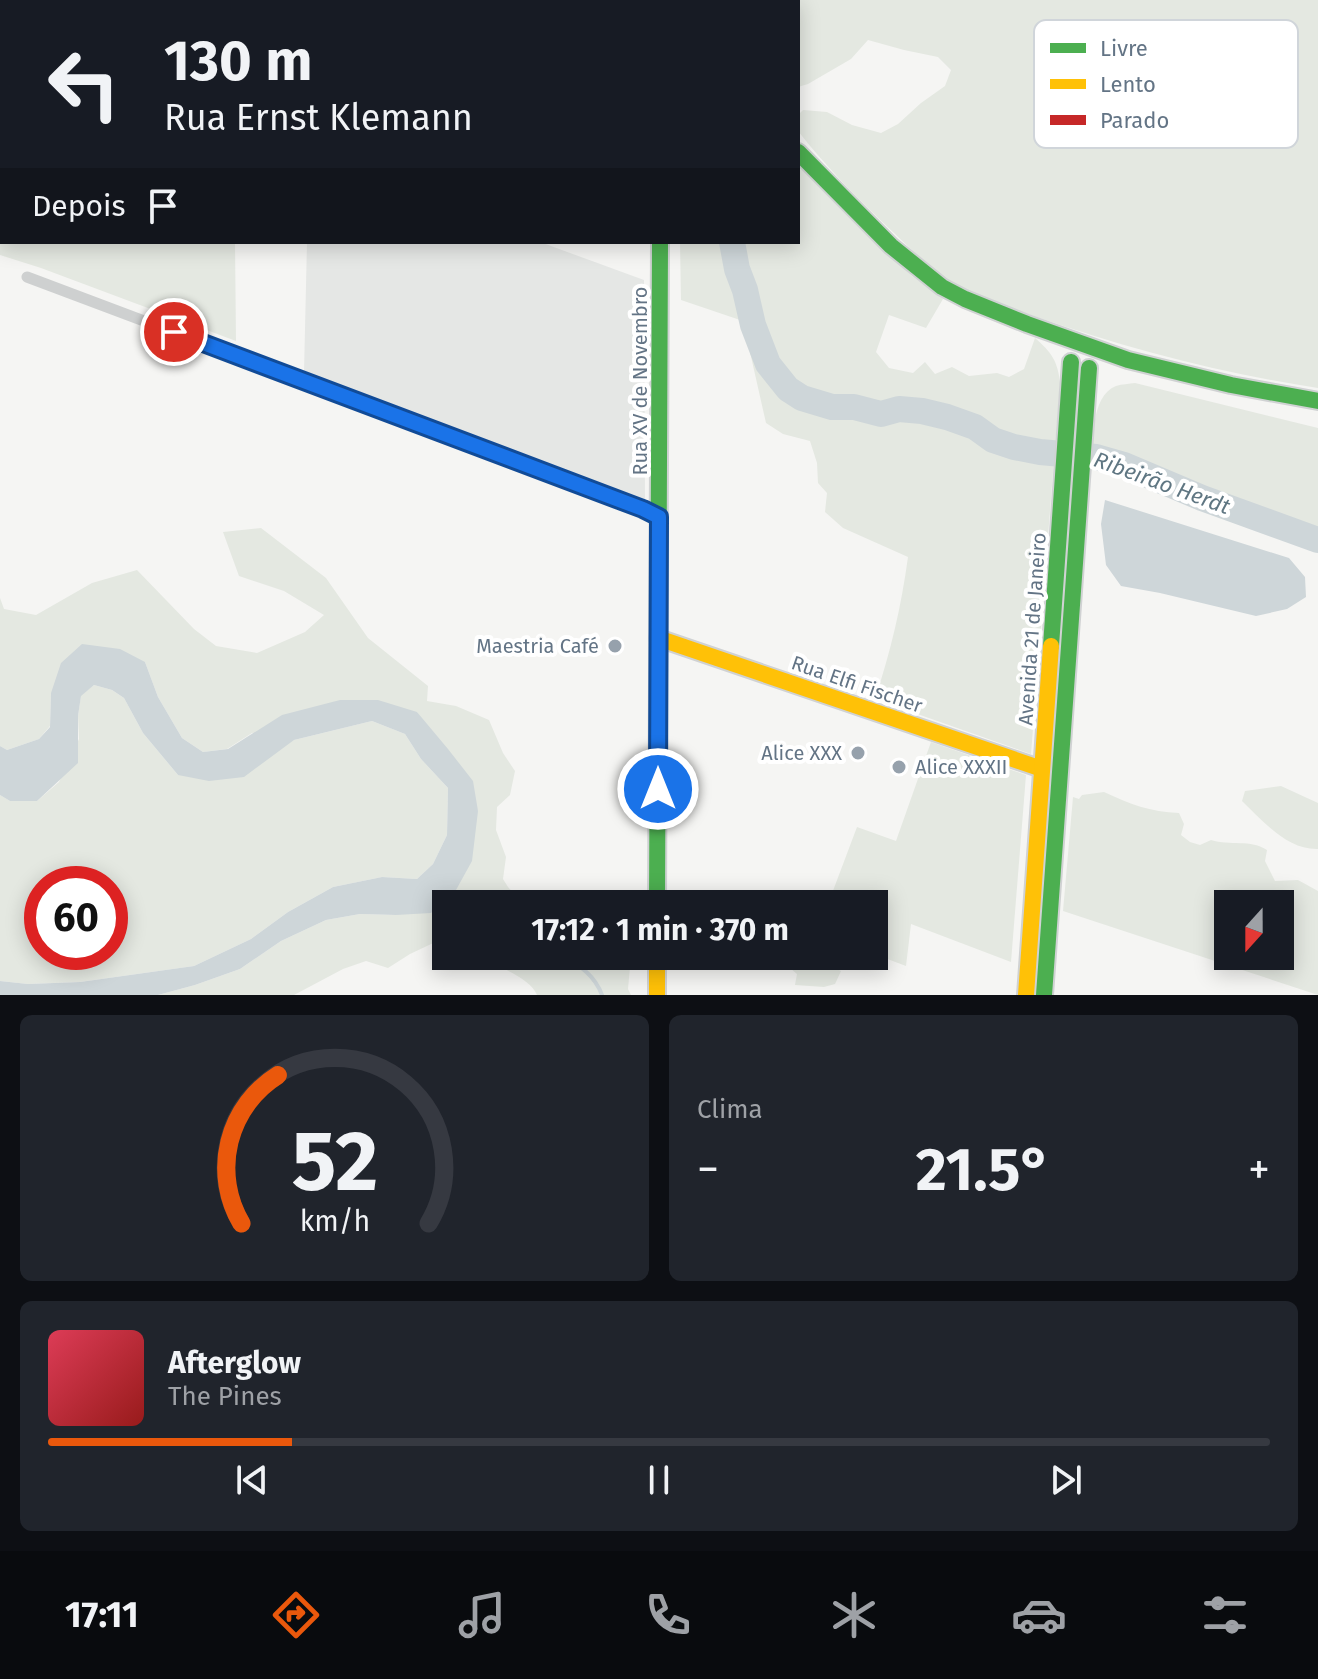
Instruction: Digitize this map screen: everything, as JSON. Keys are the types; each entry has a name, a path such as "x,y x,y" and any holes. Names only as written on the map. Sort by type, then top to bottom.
{"main road":[{"path":"800,154 891,246 930,278 965,299 1128,360 1231,385 1318,401"},
{"name":"Rua XV de Novembro","path":"657,890 660,244"},
{"path":"1043,330 1061,345 1073,366 1080,370 1110,360 1128,360"},
{"path":"1070,360 1075,347 1088,346 1095,355 1090,367"},
{"name":"Avenida 21 de Janeiro","path":"1026,995 1070,360"},
{"name":"Avenida 21 de Janeiro","path":"1044,995 1090,367"},
{"name":"Rua Elfi Fischer","path":"658,638 1042,769"},
{"path":"657,970 657,995"}],"street":[{"path":"27,277 659,517"}],"shaded area":[{"path":"800,0 1318,0 1318,388 1174,359 1104,339 994,302 947,279 916,254 832,171 800,133 800,113 803,110 827,112 852,125 881,133 898,124 945,86 951,70 938,57 868,40 851,59 800,86"},
{"path":"800,167 912,276 943,299 926,328 889,315 876,352 889,368 913,373 925,362 935,374 952,367 969,376 997,373 1009,377 1024,369 1035,338 1049,353 1060,383 1031,754 875,699 895,629 908,557 843,528 825,512 827,493 818,483 817,463 810,441 783,434 766,423 743,321 681,300 680,244 800,244"},
{"path":"0,244 235,244 236,341 41,268 0,255"},
{"path":"307,244 545,244 644,280 645,501 304,373"},
{"path":"1135,383 1318,428 1318,543 1304,542 1215,512 1173,489 1091,468 1094,422 1101,400 1116,386"},
{"path":"1105,500 1289,558 1305,577 1306,597 1287,609 1256,616 1121,586 1106,565 1101,524"},
{"path":"261,528 326,578 368,638 428,686 427,701 456,706 489,720 503,753 515,771 510,795 497,807 496,830 506,857 503,879 511,890 432,890 432,944 388,968 366,961 343,969 294,995 158,995 240,969 281,941 326,920 360,914 396,915 478,811 417,712 252,733 227,749 203,752 182,738 158,697 145,662 51,693 50,726 39,739 7,750 0,746 0,598 4,609 36,615 92,583 137,570 194,629 216,646 257,653 305,632 324,615 284,591 239,576 223,532"},
{"path":"1064,543 1069,544 1036,995 1031,995"},
{"path":"82,644 120,649 145,662 158,697 182,738 203,752 228,749 282,715 340,700 378,700 417,712 473,781 478,811 472,861 456,890 432,890 431,913 360,914 326,920 281,941 240,969 195,985 158,995 0,995 0,981 28,984 80,982 194,966 251,939 288,912 333,887 382,877 417,879 433,864 447,835 448,788 421,759 405,734 372,721 294,740 244,777 209,781 178,775 143,733 124,698 112,690 94,685 81,696 78,763 37,801 10,801 0,795 0,746 7,750 39,739 50,727 51,693 61,663"},
{"path":"94,685 112,690 124,698 143,733 178,775 294,740 372,721 405,734 421,759 448,788 447,835 433,864 417,879 382,877 333,887 288,912 251,939 194,966 80,982 28,984 0,981 0,795 10,801 37,801 59,782 79,739 81,695"},
{"path":"931,742 1026,775 1011,962 911,924 906,966 888,959 888,890 833,890 857,827 896,841"},
{"path":"1281,786 1318,803 1318,849 1286,840 1242,801 1245,791"},
{"path":"1104,792 1140,807 1179,813 1184,824 1181,835 1190,842 1200,845 1211,840 1261,847 1267,850 1265,861 1275,881 1298,880 1318,891 1318,995 1242,970 1294,970 1294,890 1214,890 1214,961 1063,911 1073,797 1079,799 1082,795"},
{"path":"506,970 630,970 628,989 631,995 537,995 520,977"},
{"path":"792,970 841,971 835,984 824,987 795,985 797,974"}],"waterway":[{"name":"Ribeirão Herdt","path":"732,244 753,325 768,364 788,389 802,398 832,407 854,407 881,414 899,409 922,411 975,427 993,440 1014,447 1096,457 1318,540"},
{"path":"584,970 602,995"}],"traffic: fast":[{"path":"800,154 891,246 942,287 965,299 1128,360 1231,385 1318,401"},
{"path":"657,890 660,244"},
{"path":"1051,646 1071,362"},
{"path":"1044,995 1089,368"}],"traffic: slow":[{"path":"658,638 1042,769"},
{"path":"1026,995 1051,646"},
{"path":"657,970 657,995"}],"place":[{"name":"Maestria Café","path":"615,646"},
{"name":"Alice XXX","path":"858,753"},
{"name":"Alice XXXII","path":"899,767"}],"route":[{"path":"174,332 659,517 658,789"}]}
